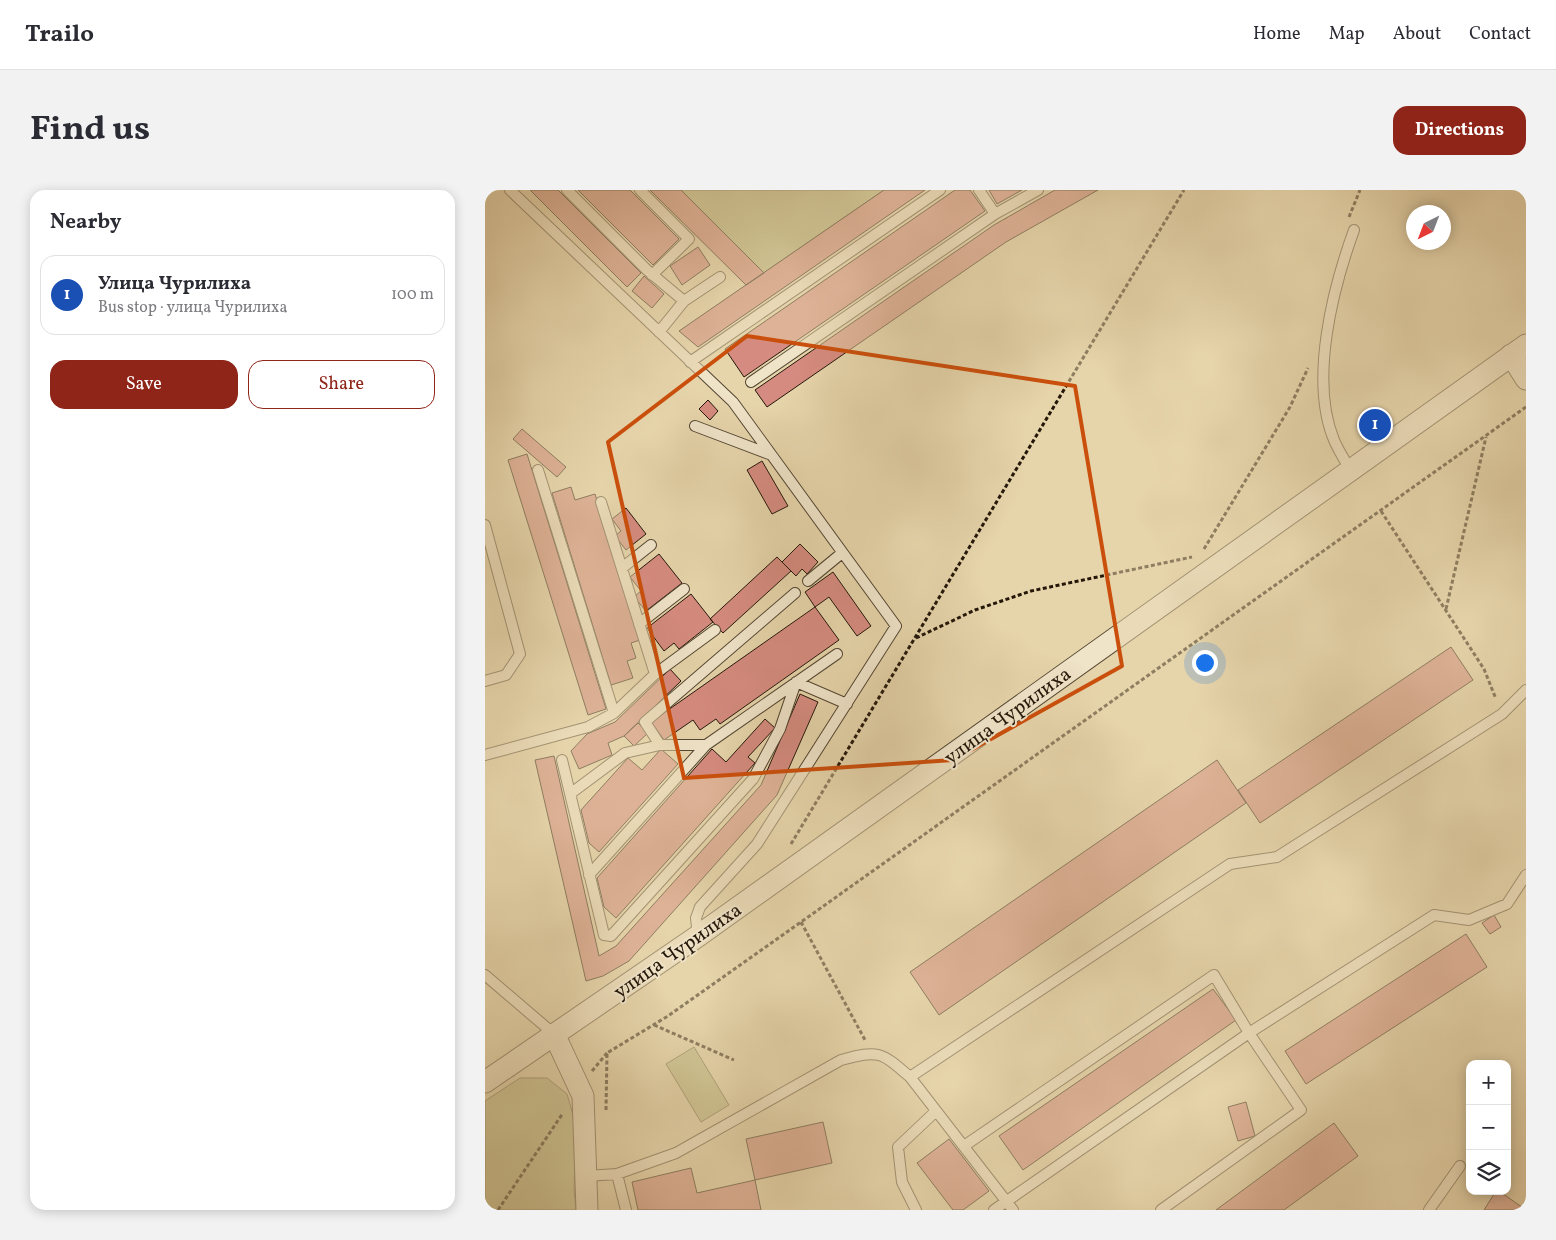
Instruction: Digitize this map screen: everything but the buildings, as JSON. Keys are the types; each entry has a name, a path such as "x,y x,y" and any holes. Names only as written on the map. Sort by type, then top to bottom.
{"street":[{"name":"улица Чурилиха","path":"485,1082 698,936 1519,350"},
{"path":"1519,350 1526,379"},
{"path":"554,1034 580,1086 583,1096 587,1210"}],"lane":[{"path":"510,190 733,402 896,626 757,844 700,907 696,918 698,936"},
{"path":"567,190 652,275 685,301"},
{"path":"640,190 689,238 652,275"},
{"path":"690,362 940,190"},
{"path":"979,190 995,214"},
{"path":"751,382 995,214 1038,190"},
{"path":"1350,470 1333,439 1326,411 1324,380 1326,347 1333,298 1351,227"},
{"path":"659,332 685,301 720,276"},
{"path":"695,426 770,454"},
{"path":"538,470 614,713"},
{"path":"601,502 655,674"},
{"path":"485,525 520,654 505,675 485,681"},
{"path":"622,568 651,545"},
{"path":"808,581 843,553"},
{"path":"639,624 684,589"},
{"path":"660,745 645,722 795,593"},
{"path":"485,755 588,727 614,713 655,674 715,630"},
{"path":"589,875 706,744 837,654"},
{"path":"796,682 847,704"},
{"path":"562,760 604,935 611,936 753,778 779,729 796,682"},
{"path":"910,1077 1229,864 1277,857 1502,714 1526,690"},
{"path":"570,794 625,753 660,745 706,744"},
{"path":"994,1210 1010,1206 1249,1033 1435,915 1469,920 1507,904 1526,875"},
{"path":"485,975 554,1034"},
{"path":"964,1146 1214,975 1249,1033 1301,1110 1161,1210"},
{"path":"586,1176 617,1174 676,1153 841,1060 871,1052 891,1060 910,1077 1010,1206"},
{"path":"916,1210 902,1182 898,1147 936,1111"},
{"path":"1429,1210 1460,1166"},
{"path":"617,1174 626,1210"}],"path":[{"path":"795,845 787,851 1184,190"},
{"path":"1351,227 1360,190"},
{"path":"915,639 975,610 1031,591 1200,555 1290,407 1311,360 1311,377"},
{"path":"498,1210 580,1086 607,1053 653,1025 801,922 1526,407"},
{"path":"1445,610 1486,436"},
{"path":"1381,511 1485,669 1502,714"},
{"path":"1192,561 1208,550"},
{"path":"801,922 844,997 871,1052"},
{"path":"653,1025 734,1060"},
{"path":"606,1120 607,1053"}],"highlighted area":[{"path":"747,336 1075,386 1122,666 953,760 684,778 608,442"}],"shaded area":[{"path":"681,190 884,190 764,273"},
{"path":"694,1047 729,1105 701,1122 666,1064"},
{"path":"520,1078 547,1078 567,1094 576,1125 574,1189 576,1210 485,1210 485,1101"}],"place":[{"name":"Улица Чурилиха","path":"1375,425"}]}
